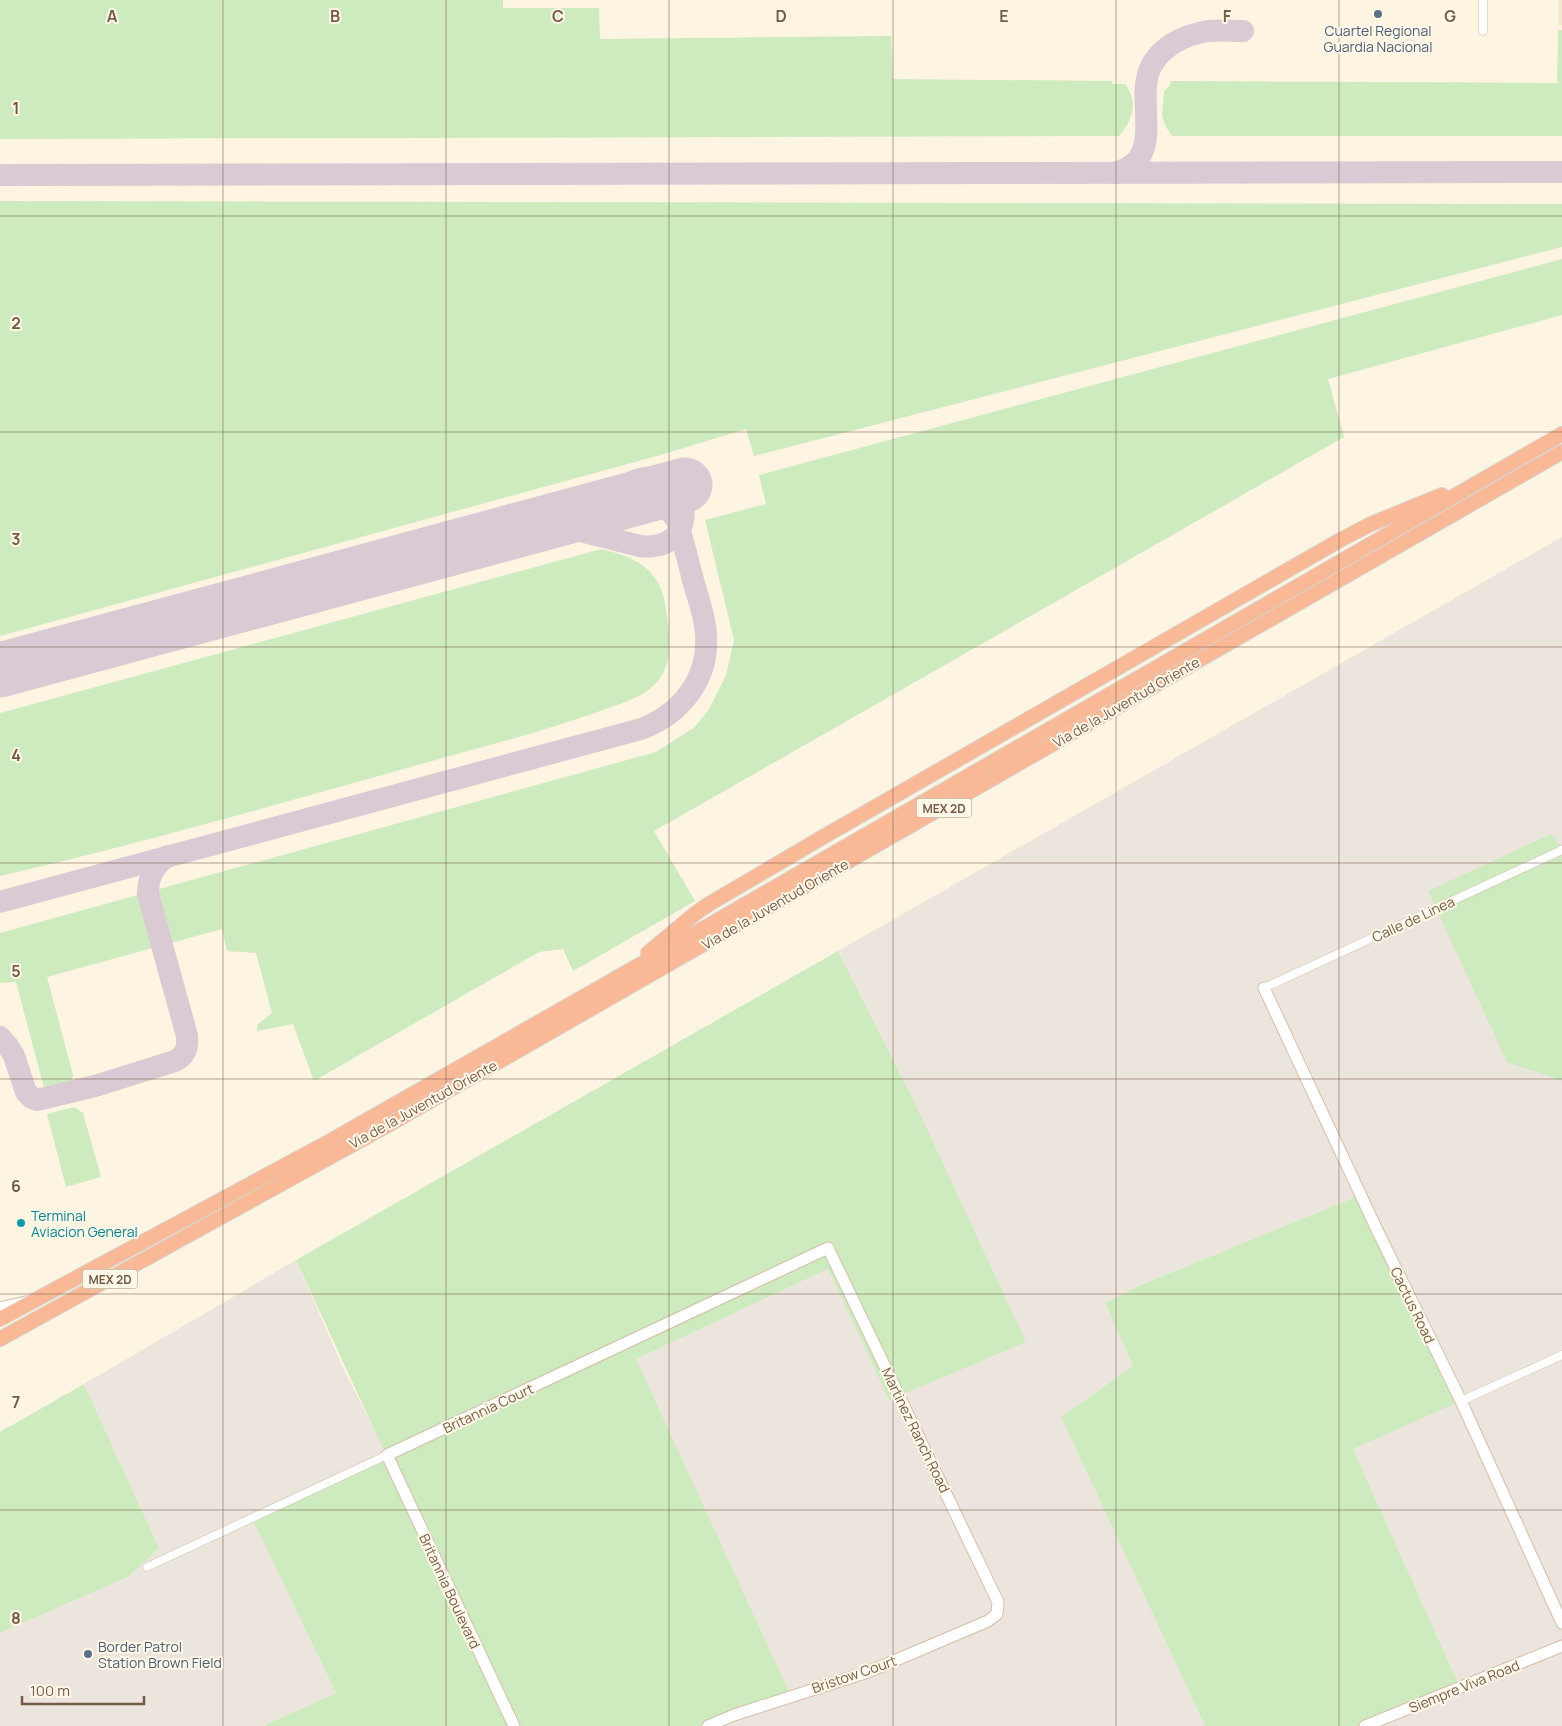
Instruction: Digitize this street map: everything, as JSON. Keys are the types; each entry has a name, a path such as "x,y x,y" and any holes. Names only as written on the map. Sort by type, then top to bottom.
{"highway":[{"name":"Via de la Juventud Oriente","path":"0,1339 116,1276 622,975 1562,434"},
{"name":"Via de la Juventud Oriente","path":"0,1320 35,1300 336,1145 398,1120 1562,452"},
{"path":"622,975 696,913 823,837 1342,539 1371,524 1491,475"}],"street":[{"path":"1483,0 1484,31"},
{"name":"Calle de Linea","path":"1264,988 1562,850"},
{"name":"Cactus Road","path":"1264,988 1378,1232 1461,1402 1562,1623"},
{"name":"Britannia Court","path":"147,1567 828,1248"},
{"name":"Martinez Ranch Road","path":"828,1248 998,1602 997,1614"},
{"path":"0,1308 35,1300"},
{"path":"1461,1402 1562,1355"},
{"name":"Britannia Boulevard","path":"387,1455 514,1726"},
{"name":"Bristow Court","path":"708,1726 734,1715 868,1672 988,1621 997,1614"},
{"name":"Siempre Viva Road","path":"1365,1726 1562,1646"}],"shaded area":[{"path":"1558,0 1562,0 1562,25 1558,25"},
{"path":"1562,537 1562,847 1507,1061 1562,1081 1562,1726 1365,1726 1460,1687 1353,1449 1360,1195 1136,1287 1105,1303 1133,1366 1061,1417 1205,1726 710,1726 791,1696 635,1359 828,1269 889,1399 913,1099 838,951"},
{"path":"296,1260 344,1370 387,1455 253,1518 336,1693 263,1726 0,1726 0,1633 128,1577 159,1548 84,1384"}],"green space":[{"path":"0,0 503,0 503,8 599,8 600,39 891,36 893,79 1112,81 1113,84 1125,84 1133,104 1131,117 1119,136 0,139"},
{"path":"1558,30 1562,30 1562,136 1172,136 1162,116 1164,91 1171,81 1557,83"},
{"path":"0,201 1562,204 1562,247 754,456 746,429 664,454 0,636"},
{"path":"1562,259 1562,315 1328,379 1344,437 654,831 695,901 573,971 563,949 539,952 314,1081 293,1024 257,1031 257,1025 272,1013 256,953 227,951 222,929 47,977 73,1075 71,1083 67,1086 48,1091 44,1088 16,982 0,983 0,933 656,752 695,727 709,709 726,675 734,640 705,520 766,504 759,475"},
{"path":"601,549 624,555 643,566 651,572 662,591 668,625 668,659 665,670 659,679 651,688 640,695 583,717 515,738 291,801 0,876 0,713"},
{"path":"1551,834 1562,847 1562,1081 1507,1062 1428,891"},
{"path":"838,951 913,1099 1026,1342 889,1400 828,1269 636,1359 791,1696 710,1726 263,1726 336,1693 252,1518 386,1455 296,1260"},
{"path":"74,1107 83,1113 101,1177 66,1187 47,1114"},
{"path":"1360,1195 1461,1401 1353,1449 1460,1687 1365,1726 1205,1726 1061,1417 1133,1366 1105,1303 1136,1287"},
{"path":"84,1384 159,1548 128,1577 0,1633 0,1432"}],"taxiway":[{"path":"1113,173 1129,167 1139,158 1144,146 1148,74 1154,61 1160,54 1176,42 1198,33 1208,31 1243,31"},
{"path":"0,175 1562,172"},
{"path":"533,526 553,524 640,546 660,545 674,537 681,526 684,512 680,498 673,487 661,479 646,478 630,483 613,501 595,509"},
{"path":"0,902 641,729 668,714 690,693 697,680 703,666 706,651 705,628 677,521 669,511 659,504 648,500 635,499"},
{"path":"0,1037 14,1056 26,1092 37,1100 95,1086 175,1061 184,1054 187,1048 187,1036 148,894 149,882 153,872 159,863 168,856"}],"runway":[{"path":"0,670 685,485"}],"place":[{"name":"Cuartel Regional Guardia Nacional","path":"1378,14"},
{"name":"Terminal Aviacion General","path":"21,1223"},
{"name":"Border Patrol Station Brown Field","path":"88,1654"}]}
